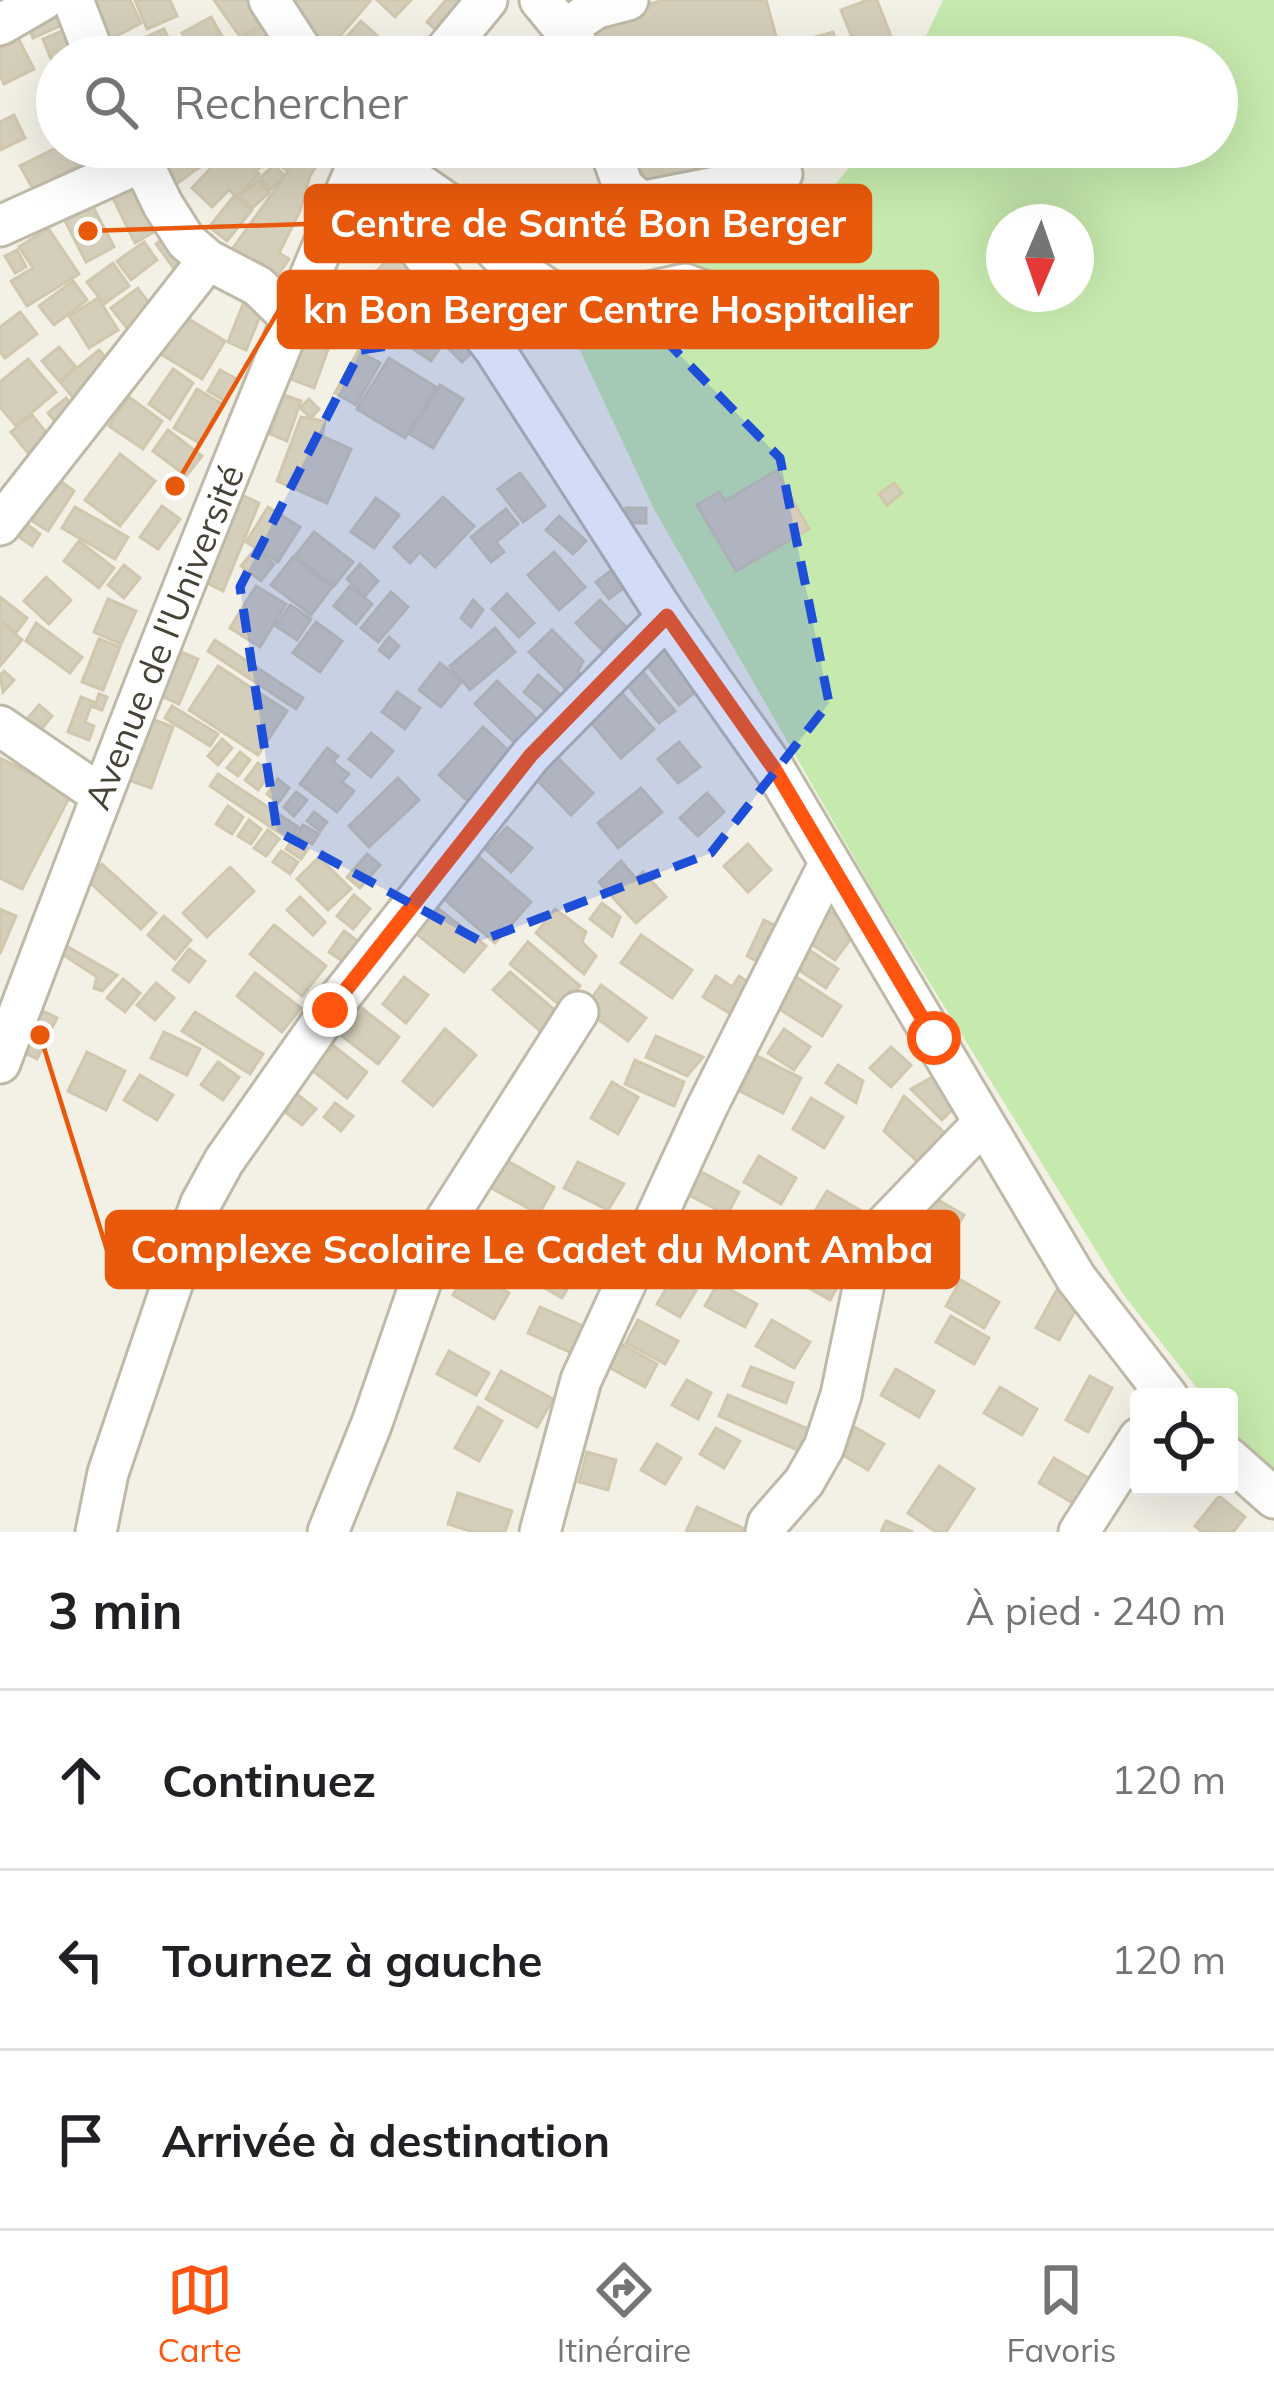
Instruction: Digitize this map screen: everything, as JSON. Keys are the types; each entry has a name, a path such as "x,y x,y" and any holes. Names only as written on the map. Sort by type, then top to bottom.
{"street":[{"path":"0,25 43,0"},
{"path":"73,0 87,36"},
{"path":"269,0 292,36"},
{"path":"458,36 488,0"},
{"path":"562,29 597,8 628,0"},
{"path":"0,226 114,168"},
{"path":"145,168 186,241 208,260 258,286 291,318"},
{"name":"Avenue de l'Université","path":"0,1063 291,318 357,168"},
{"path":"376,168 667,616 775,770 1076,1278 1161,1388"},
{"path":"396,168 456,209 508,263 560,297 598,303 685,284 724,299"},
{"path":"617,168 623,187 640,202 782,174"},
{"path":"0,525 208,260"},
{"path":"96,1532 108,1473 174,1277 201,1203 224,1161 330,1010 531,755 667,616"},
{"path":"0,726 101,795"},
{"path":"539,1532 581,1380 706,1109 829,864"},
{"path":"328,1532 444,1221 578,1012"},
{"path":"766,1532 824,1448 841,1395 870,1255 885,1225 982,1123"},
{"path":"1079,1532 1130,1452"},
{"path":"1238,1466 1274,1498"}],"highlighted area":[{"path":"636,310 780,458 829,703 711,853 480,941 277,831 240,587 361,350"}],"green space":[{"path":"943,0 1274,0 1274,1474 1238,1438 1238,1388 1197,1388 1123,1294 880,903 654,509 561,310 821,201 849,168 1238,168 1238,36 926,36"}],"building":[{"path":"56,0 73,20 33,38 23,14"},
{"path":"88,0 130,0 141,23 116,36 105,36"},
{"path":"135,0 170,0 177,16 147,29"},
{"path":"214,0 253,0 267,19 240,36"},
{"path":"285,0 371,0 340,36 309,36"},
{"path":"377,0 411,0 395,17"},
{"path":"446,0 460,0 435,29 427,22"},
{"path":"664,0 766,0 776,36 594,36 590,21"},
{"path":"877,0 891,36 852,36 841,10"},
{"path":"211,17 222,36 184,36"},
{"path":"361,21 378,36 347,36"},
{"path":"264,25 272,36 249,36"},
{"path":"74,26 78,36 50,36"},
{"path":"18,38 34,69 4,84 0,48"},
{"path":"14,115 25,138 0,150 0,122"},
{"path":"36,158 36,168 74,168 33,189 20,166"},
{"path":"161,168 192,168 194,171 174,186"},
{"path":"211,168 253,168 259,174 237,197 229,190 212,207 192,188"},
{"path":"271,168 284,175 270,190 260,178"},
{"path":"284,168 315,168 279,253 289,259 274,281 231,251 288,171"},
{"path":"632,168 752,168 641,200"},
{"path":"132,177 159,229 135,243 108,188"},
{"path":"258,180 269,193 252,208 240,197"},
{"path":"779,185 783,205 734,216 730,196"},
{"path":"234,196 252,210 227,241 209,227"},
{"path":"90,201 114,247 86,262 62,215"},
{"path":"48,228 79,274 27,306 11,281 33,268 19,247"},
{"path":"174,231 193,256 175,270 156,244"},
{"path":"144,242 157,260 131,280 117,261"},
{"path":"17,250 26,267 15,273 5,256"},
{"path":"394,253 417,275 395,299 371,277"},
{"path":"113,263 129,286 104,304 87,282"},
{"path":"73,281 87,300 54,325 39,306"},
{"path":"138,288 153,309 127,328 111,308"},
{"path":"98,298 118,330 89,348 69,316"},
{"path":"245,299 264,307 246,350 228,342"},
{"path":"448,305 484,341 462,362 427,327"},
{"path":"391,311 442,345 431,361 381,327"},
{"path":"20,312 37,334 5,358 0,352 0,327"},
{"path":"182,315 225,341 202,379 159,353"},
{"path":"309,324 334,333 314,388 288,378"},
{"path":"59,347 76,367 59,381 42,361"},
{"path":"99,350 115,369 76,401 60,382"},
{"path":"358,351 380,363 356,405 335,393"},
{"path":"389,358 436,387 405,438 357,409"},
{"path":"28,359 56,392 16,426 0,407 0,382"},
{"path":"173,369 193,383 170,419 149,404"},
{"path":"220,370 237,379 225,401 208,391"},
{"path":"440,385 463,399 433,448 410,434"},
{"path":"197,389 224,405 201,444 174,428"},
{"path":"284,395 301,401 287,441 270,434"},
{"path":"129,397 162,421 143,449 109,426"},
{"path":"66,398 76,410 58,425 48,413"},
{"path":"309,399 319,409 311,418 300,408"},
{"path":"32,415 49,436 28,453 11,432"},
{"path":"301,417 325,421 322,436 351,449 327,503 277,481"},
{"path":"168,430 202,456 186,476 153,451"},
{"path":"120,454 155,481 120,526 85,500"},
{"path":"776,471 809,529 736,571 697,505 719,492 725,501"},
{"path":"520,473 545,506 523,522 498,489"},
{"path":"56,478 74,491 48,531 29,519"},
{"path":"894,483 902,493 887,505 879,494"},
{"path":"240,494 259,503 223,591 203,581"},
{"path":"443,497 474,526 435,567 420,552 410,563 394,547"},
{"path":"376,498 399,515 374,548 351,532"},
{"path":"162,506 180,519 158,549 140,537"},
{"path":"75,507 128,537 115,559 62,528"},
{"path":"268,507 300,527 278,562 246,542"},
{"path":"626,508 646,508 646,523 626,523"},
{"path":"506,509 518,524 496,542 504,552 491,562 471,537"},
{"path":"559,516 586,541 573,554 546,530"},
{"path":"24,522 40,534 32,546 15,534"},
{"path":"314,532 353,562 334,586 295,556"},
{"path":"79,541 114,568 99,588 64,561"},
{"path":"255,549 274,564 261,581 241,566"},
{"path":"554,552 585,587 559,610 528,575"},
{"path":"293,557 332,587 311,615 271,585"},
{"path":"621,563 634,580 609,599 596,582"},
{"path":"360,564 378,581 365,596 347,579"},
{"path":"124,565 140,578 124,598 108,585"},
{"path":"46,577 71,600 49,624 24,601"},
{"path":"256,586 286,604 260,647 230,628"},
{"path":"350,586 372,604 356,624 334,606"},
{"path":"391,592 408,607 378,642 361,628"},
{"path":"507,594 534,623 519,637 492,609"},
{"path":"0,597 27,618 16,633 0,621"},
{"path":"108,599 136,611 121,644 94,632"},
{"path":"473,600 483,610 471,627 461,618"},
{"path":"600,600 626,627 602,650 576,623"},
{"path":"290,605 311,619 297,640 276,626"},
{"path":"316,622 342,641 320,672 293,653"},
{"path":"3,623 22,640 0,666 0,626"},
{"path":"36,623 82,657 70,673 26,641"},
{"path":"495,628 515,652 470,690 450,666"},
{"path":"552,630 583,661 578,672 589,683 575,698 529,652"},
{"path":"389,637 399,646 389,658 379,650"},
{"path":"99,639 120,647 103,690 82,682"},
{"path":"215,640 303,698 296,709 208,651"},
{"path":"673,640 707,683 679,705 645,662"},
{"path":"179,651 198,659 179,704 161,696"},
{"path":"440,663 462,681 441,707 419,690"},
{"path":"218,666 287,711 258,755 189,710"},
{"path":"638,666 675,711 659,723 622,679"},
{"path":"4,671 14,680 3,692 0,675"},
{"path":"538,675 571,704 557,720 524,692"},
{"path":"497,681 541,723 518,746 475,704"},
{"path":"619,690 654,729 621,758 587,718"},
{"path":"397,692 420,708 405,729 382,712"},
{"path":"99,694 107,697 102,710 91,706 85,722 94,726 89,740 68,732 81,697 96,703"},
{"path":"39,705 52,716 41,730 27,719"},
{"path":"172,706 218,734 210,746 165,718"},
{"path":"146,717 173,727 151,788 123,778"},
{"path":"483,727 518,759 474,807 439,775"},
{"path":"371,733 393,751 371,777 349,759"},
{"path":"222,739 232,748 218,765 208,756"},
{"path":"679,742 700,767 678,783 658,759"},
{"path":"327,748 338,756 333,762 349,774 342,782 354,791 337,812 300,784"},
{"path":"240,752 250,760 238,776 227,768"},
{"path":"0,758 71,794 22,889 0,878"},
{"path":"558,758 593,793 571,815 536,779"},
{"path":"258,763 271,773 258,790 245,780"},
{"path":"218,774 298,827 290,840 210,786"},
{"path":"398,778 419,800 369,847 349,826"},
{"path":"278,779 289,788 278,803 267,794"},
{"path":"641,788 662,812 618,848 598,823"},
{"path":"296,792 307,800 294,816 284,807"},
{"path":"707,793 724,812 698,836 680,818"},
{"path":"228,806 243,817 232,834 216,824"},
{"path":"314,812 327,822 320,831 307,821"},
{"path":"249,820 261,829 251,844 238,836"},
{"path":"303,825 319,834 312,844 297,835"},
{"path":"507,827 532,848 511,872 486,850"},
{"path":"268,830 279,839 266,856 254,848"},
{"path":"293,838 308,849 301,859 286,849"},
{"path":"748,844 771,870 748,892 724,866"},
{"path":"281,851 298,862 290,874 273,862"},
{"path":"367,854 380,865 360,888 347,877"},
{"path":"319,857 351,889 328,910 297,879"},
{"path":"479,857 531,902 495,943 443,898"},
{"path":"621,861 636,879 643,872 666,897 636,923 599,882"},
{"path":"102,864 156,913 141,929 87,880"},
{"path":"230,867 254,891 207,937 183,913"},
{"path":"354,895 370,909 353,929 337,916"},
{"path":"300,897 325,922 313,935 287,910"},
{"path":"602,903 620,917 612,936 590,919"},
{"path":"435,906 486,946 464,972 414,932"},
{"path":"822,906 857,930 835,960 800,936"},
{"path":"0,909 16,916 0,954"},
{"path":"555,909 586,932 582,942 596,956 584,974 536,933"},
{"path":"164,916 191,940 175,959 148,935"},
{"path":"764,920 787,931 768,967 747,956"},
{"path":"274,925 326,966 302,996 250,954"},
{"path":"344,931 359,942 344,962 329,952"},
{"path":"641,935 692,970 672,998 621,963"},
{"path":"528,942 580,986 562,1007 510,964"},
{"path":"797,942 838,969 826,988 785,961"},
{"path":"63,944 117,975 102,991 94,988 97,977 59,952"},
{"path":"189,949 205,961 189,982 173,970"},
{"path":"510,972 557,1012 540,1031 493,990"},
{"path":"255,973 301,1008 282,1032 237,996"},
{"path":"793,975 841,1006 822,1036 773,1005"},
{"path":"716,976 732,987 739,976 758,989 739,1019 703,997"},
{"path":"404,977 428,995 406,1023 383,1004"},
{"path":"123,979 140,993 125,1012 107,998"},
{"path":"156,983 174,998 155,1020 137,1005"},
{"path":"601,985 646,1018 628,1041 584,1009"},
{"path":"350,999 399,1037 378,1064 329,1026"},
{"path":"33,1006 57,1018 37,1059 13,1047"},
{"path":"195,1012 263,1054 250,1074 182,1031"},
{"path":"445,1029 476,1055 433,1106 403,1081"},
{"path":"784,1029 810,1047 794,1070 768,1053"},
{"path":"164,1032 200,1049 187,1075 151,1058"},
{"path":"656,1036 703,1057 687,1076 646,1057"},
{"path":"326,1040 367,1072 347,1098 306,1065"},
{"path":"891,1047 911,1065 891,1087 870,1068"},
{"path":"87,1052 125,1071 106,1110 68,1091"},
{"path":"757,1056 801,1078 783,1113 740,1091"},
{"path":"635,1060 684,1082 674,1106 625,1084"},
{"path":"218,1062 239,1077 223,1100 201,1085"},
{"path":"838,1065 863,1081 856,1103 826,1083"},
{"path":"140,1075 173,1095 157,1120 124,1100"},
{"path":"934,1076 953,1109 942,1120 911,1089"},
{"path":"612,1082 638,1097 618,1134 591,1118"},
{"path":"289,1088 316,1109 302,1125 276,1105"},
{"path":"904,1096 946,1134 919,1163 884,1131"},
{"path":"811,1098 843,1117 824,1148 793,1129"},
{"path":"335,1103 353,1116 341,1131 324,1117"},
{"path":"497,1155 554,1187 539,1214 482,1183"},
{"path":"759,1156 796,1178 781,1204 744,1182"},
{"path":"578,1162 624,1184 608,1210 564,1188"},
{"path":"696,1169 739,1192 727,1215 683,1192"},
{"path":"827,1191 865,1213 849,1238 812,1216"},
{"path":"926,1193 964,1215 948,1241 911,1218"},
{"path":"584,1211 623,1233 611,1255 572,1234"},
{"path":"562,1238 588,1253 562,1298 536,1283"},
{"path":"808,1252 845,1274 830,1300 793,1279"},
{"path":"468,1270 509,1293 494,1319 453,1295"},
{"path":"673,1277 696,1291 680,1317 657,1304"},
{"path":"961,1280 999,1302 984,1328 946,1306"},
{"path":"718,1283 757,1304 745,1327 705,1306"},
{"path":"1060,1284 1083,1296 1059,1340 1036,1328"},
{"path":"540,1307 588,1328 576,1355 528,1333"},
{"path":"951,1316 989,1338 974,1364 936,1342"},
{"path":"638,1320 678,1341 665,1364 626,1343"},
{"path":"772,1320 810,1342 794,1368 756,1346"},
{"path":"618,1342 657,1364 645,1387 605,1365"},
{"path":"449,1351 489,1373 476,1395 437,1374"},
{"path":"751,1367 793,1383 786,1403 743,1386"},
{"path":"896,1369 934,1391 919,1417 881,1395"},
{"path":"501,1371 553,1399 537,1427 486,1399"},
{"path":"1090,1376 1112,1388 1088,1432 1066,1420"},
{"path":"687,1380 711,1393 698,1419 672,1405"},
{"path":"1000,1387 1037,1409 1022,1435 984,1413"},
{"path":"728,1395 811,1430 802,1452 719,1416"},
{"path":"478,1407 502,1421 479,1461 455,1448"},
{"path":"846,1422 884,1444 868,1470 831,1448"},
{"path":"716,1428 740,1441 724,1468 700,1454"},
{"path":"657,1444 681,1458 665,1484 641,1470"},
{"path":"587,1452 616,1460 608,1490 579,1482"},
{"path":"1054,1458 1092,1480 1076,1505 1039,1483"},
{"path":"939,1466 974,1489 946,1532 936,1532 908,1513"},
{"path":"458,1493 512,1511 505,1532 473,1532 448,1524"},
{"path":"1219,1496 1245,1517 1233,1532 1202,1532 1195,1526"},
{"path":"697,1507 745,1529 744,1532 686,1532"},
{"path":"886,1521 913,1532 881,1532"}],"place":[{"name":"Centre de Santé Bon Berger","path":"88,231"},
{"name":"kn Bon Berger Centre Hospitalier","path":"175,486"},
{"name":"Complexe Scolaire Le Cadet du Mont Amba","path":"40,1035"}],"route":[{"path":"330,1010 531,755 667,616 775,770 934,1038"}]}
